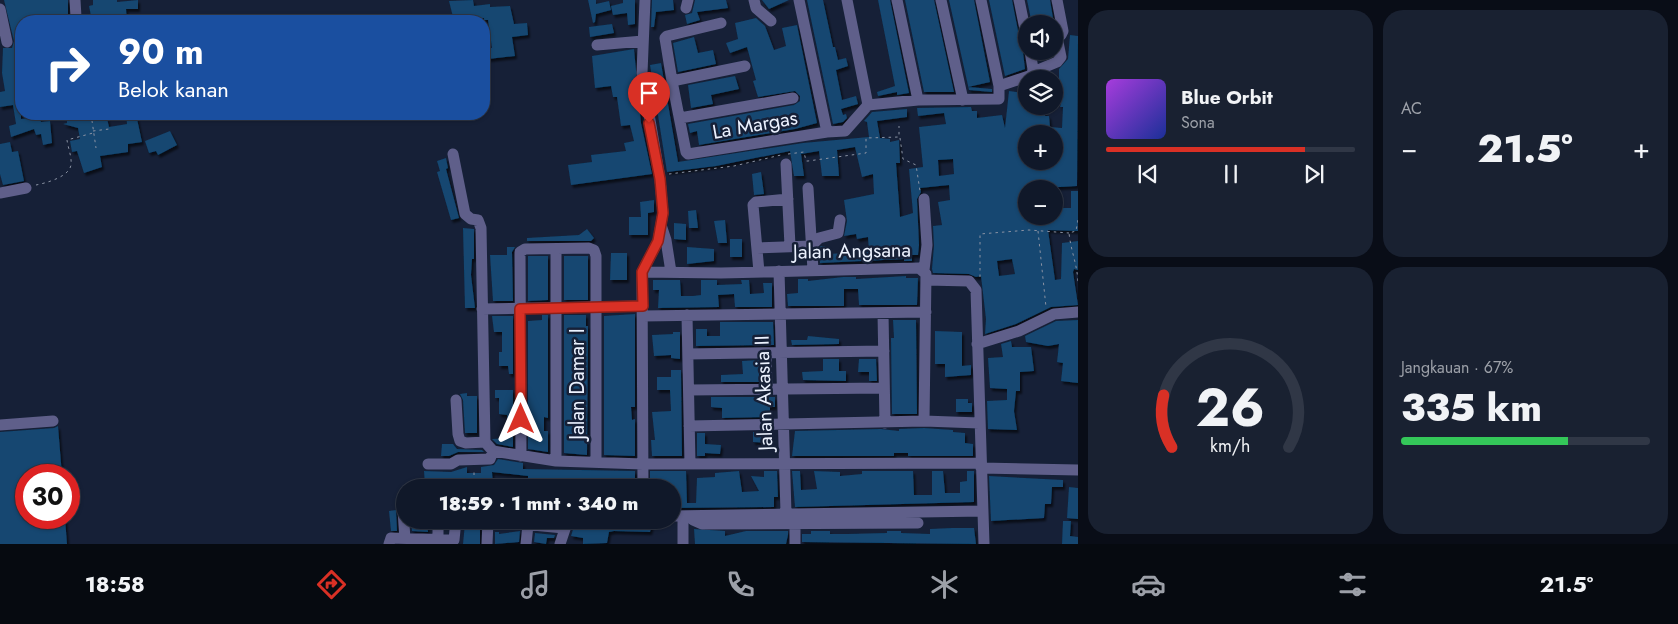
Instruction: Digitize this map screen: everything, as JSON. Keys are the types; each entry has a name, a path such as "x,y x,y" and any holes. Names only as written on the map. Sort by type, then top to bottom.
{"street":[{"path":"75,0 76,15"},
{"path":"645,0 642,73 660,179 662,228 666,240 671,272"},
{"path":"754,0 756,8 771,20"},
{"name":"La Margas","path":"720,23 665,38 686,152 693,155 827,132 799,0"},
{"path":"848,0 868,105"},
{"path":"897,0 918,100"},
{"path":"941,0 963,100"},
{"path":"827,132 845,131 868,105 918,100 999,99 1000,86 981,0"},
{"path":"1019,0 1022,15"},
{"path":"1057,0 1060,15"},
{"path":"0,9 6,42"},
{"path":"597,45 643,41"},
{"path":"1038,70 1059,60"},
{"path":"672,81 745,66"},
{"path":"1000,86 1018,80"},
{"path":"680,118 793,98"},
{"path":"428,464 452,464 458,460 491,458 482,309 481,225 478,220 470,220 465,214 453,154"},
{"path":"786,164 790,246"},
{"path":"0,193 26,188"},
{"path":"808,188 813,270"},
{"path":"759,272 753,205 756,202 788,199"},
{"path":"924,199 927,244 924,421"},
{"path":"757,248 811,246 819,238 838,233 840,220"},
{"path":"644,479 642,272 658,241 662,228"},
{"path":"521,456 520,252 522,250 556,249 556,461"},
{"name":"Jalan Damar I","path":"556,249 594,250 596,462"},
{"name":"Jalan Angsana","path":"642,272 779,272 919,268 925,275 969,281 976,290"},
{"name":"Jalan Akasia II","path":"779,272 785,464 795,544"},
{"path":"976,290 984,544"},
{"path":"482,309 596,306 687,315 926,312"},
{"path":"977,344 1063,312 1078,312"},
{"path":"883,313 885,424"},
{"path":"687,315 690,464"},
{"path":"688,354 884,351"},
{"path":"766,353 767,389"},
{"path":"689,390 884,388"},
{"path":"456,400 460,441 521,456 556,461 643,464 981,466 1078,470"},
{"path":"0,425 54,421"},
{"path":"689,426 885,424 924,421 980,423"},
{"path":"683,544 682,516 702,524 792,517 983,511"},
{"path":"792,517 918,523"},
{"path":"404,529 405,539"},
{"path":"438,529 438,539"},
{"path":"389,544 391,538 424,542 438,539 454,542 455,529"},
{"path":"487,544 488,529"},
{"path":"526,544 528,529"},
{"path":"560,544 564,529"}],"path":[{"path":"92,120 96,148"},
{"path":"26,188 49,183 65,173 71,164 67,140 109,129"},
{"path":"900,137 902,159 915,164 924,199"},
{"path":"976,290 981,270 980,234 1038,230 1069,234 1076,231 1078,220"},
{"path":"1038,230 1046,318"},
{"path":"1069,234 1072,255 1076,260 1078,282"},
{"path":"474,479 475,460"}],"building":[{"path":"4,0 68,0 68,15 15,15 15,118 13,105 0,107 0,92 5,91 2,73 3,48 12,48 14,41"},
{"path":"93,0 117,0 117,2 138,0 138,9 126,9 126,15 91,15 89,6 93,5"},
{"path":"473,0 474,6 490,4 490,7 510,6 514,24 527,23 528,35 512,37 515,56 490,59 490,48 492,48 490,15 452,15 449,1"},
{"path":"588,0 596,0 596,4 609,1 611,10 596,14 595,22 593,23"},
{"path":"623,0 635,0 635,24 628,25 627,13 613,15 611,6 623,3"},
{"path":"652,0 673,0 674,10 656,12 654,27 651,27"},
{"path":"695,0 726,0 728,8 697,12 700,20 687,24 685,15 692,13"},
{"path":"762,0 789,0 769,9"},
{"path":"807,0 823,0 833,47 835,47 838,60 846,58 848,66 836,70 842,100 856,96 858,104 841,109 843,115 846,114 847,118 843,122 833,124"},
{"path":"878,0 890,0 909,93 897,95 897,92 878,96 877,92 895,86"},
{"path":"905,0 934,0 954,92 924,92"},
{"path":"949,0 974,0 990,82 968,87"},
{"path":"989,0 1012,0 1018,31 1018,60 1024,60 1025,69 1005,76"},
{"path":"1027,0 1050,0 1052,15 1030,15"},
{"path":"756,18 765,26 774,50 786,46 782,28 797,25 817,123 795,129 699,145 697,131 690,133 688,124 794,105 800,101 800,96 795,91 758,97 753,81 756,80 747,47 730,53 726,43 738,39 735,23"},
{"path":"612,24 614,33 590,37 589,27"},
{"path":"1070,35 1078,36 1077,186 1063,187 1063,180 1018,180 1018,225 1063,225 1063,208 1071,208 1071,191 1078,191 1078,231 1048,230 1055,280 1061,279 1062,243 1078,241 1078,270 1074,269 1073,272 1078,305 1051,307 1016,324 985,334 986,319 981,276 933,273 932,269 933,226 942,225 938,202 950,200 949,185 920,188 921,192 917,199 918,255 912,255 912,261 904,261 904,259 820,263 819,248 821,246 825,246 826,254 869,252 868,237 857,239 856,234 844,236 847,221 844,200 874,194 873,174 862,177 855,147 837,150 839,176 822,176 819,151 801,154 804,176 794,176 790,151 716,166 667,172 650,65 661,63 678,162 803,143 869,137 867,122 864,121 872,112 907,109 907,117 877,121 880,138 890,139 890,142 899,140 900,163 896,163 900,217 913,213 909,169 923,167 919,127 946,124 944,113 918,116 917,108 971,107 972,111 977,111 977,118 1002,115 1005,128 1009,91 1018,92 1018,115 1049,116 1050,125 1018,125 1018,170 1063,170 1063,70 1059,69 1068,59","holes":["953,159 954,174 939,176 938,160","1012,259 1015,274 999,276 997,261"]},
{"path":"694,37 698,53 713,50 716,64 678,72 673,43"},
{"path":"634,49 641,123 652,174 571,185 568,165 592,162 591,155 626,151 624,143 634,141 630,125 621,126 617,97 613,97 611,86 595,88 592,56"},
{"path":"735,76 739,89 711,95 713,104 691,108 688,85"},
{"path":"968,87 992,89 992,92 969,90"},
{"path":"15,120 50,121 52,143 43,145 41,134 36,135 34,129 11,137 9,126 16,124"},
{"path":"67,120 107,120 109,127 127,124 127,120 137,120 142,142 128,144 128,152 100,156 102,167 84,173 77,151 72,152 70,141 80,139 78,128 63,124 67,123"},
{"path":"170,131 177,145 158,155 156,151 149,153 145,141"},
{"path":"10,142 12,152 18,151 24,181 3,185 0,174 0,144"},
{"path":"446,158 448,168 446,169 459,218 451,220 437,172 440,171 437,161"},
{"path":"761,172 764,194 754,195 752,174"},
{"path":"654,200 654,212 648,213 648,235 629,235 629,217 641,217 640,202"},
{"path":"696,210 698,228 689,228 688,211"},
{"path":"725,220 727,243 718,243 714,221"},
{"path":"674,223 686,224 686,240 674,239"},
{"path":"463,228 474,229 474,259 472,259 471,275 475,308 465,308"},
{"path":"587,229 594,238 591,241 527,241 527,238 579,235"},
{"path":"730,239 742,239 742,257 730,257"},
{"path":"507,247 515,247 512,252 513,301 493,301 490,255 507,255"},
{"path":"687,247 714,249 714,261 687,264"},
{"path":"611,253 627,253 627,280 610,280"},
{"path":"528,256 548,256 548,300 528,301"},
{"path":"564,256 588,256 588,300 564,300"},
{"path":"906,276 906,278 918,278 917,305 859,305 858,289 844,289 844,306 788,306 787,294 798,293 798,279 808,279 808,281 843,277 856,277 856,279"},
{"path":"653,280 680,280 681,296 701,295 701,280 717,280 717,285 742,284 741,280 749,280 750,294 764,293 763,283 772,283 772,307 735,307 734,294 718,295 719,307 658,308 659,290 653,290"},
{"path":"635,314 635,407 631,407 632,420 635,419 635,456 604,455 604,316"},
{"path":"542,315 548,315 548,418 544,417 544,431 548,431 548,452 528,449 528,321 542,320"},
{"path":"564,315 586,315 586,326 588,326 587,455 564,453"},
{"path":"492,316 513,316 513,374 509,374 508,366 499,366 499,352 502,352 502,332 494,332"},
{"path":"893,320 916,320 917,414 892,414 891,338 894,338"},
{"path":"1078,320 1078,383 1061,381 1063,363 1057,362 1059,344 1048,346 1026,342 1025,336 1056,321"},
{"path":"720,322 773,322 774,345 696,346 696,329 707,329 707,336 720,336"},
{"path":"935,331 962,332 962,366 971,365 971,375 945,377 945,364 935,364"},
{"path":"673,332 680,332 680,359 671,358 671,355 654,356 652,335 673,334"},
{"path":"808,336 839,339 839,344 792,345 791,340 807,340"},
{"path":"1011,341 1012,347 1031,347 1034,371 1020,372 1020,391 1016,391 1014,411 1017,430 988,429 987,401 1007,400 1007,389 990,388 988,358 1003,357 1001,344"},
{"path":"823,359 839,359 839,371 846,371 846,381 803,380 802,372 823,371"},
{"path":"859,359 876,359 877,381 869,381 869,372 858,372"},
{"path":"759,360 759,382 721,382 721,375 743,374 742,361"},
{"path":"671,370 681,370 682,456 652,456 651,440 655,440 652,412 671,411 670,390 657,390 657,377 671,377"},
{"path":"495,390 513,390 513,447 497,444 492,439 510,438 510,421 507,421 507,415 499,414 499,398 495,398"},
{"path":"467,393 467,396 477,396 477,433 465,433 463,400 460,394"},
{"path":"711,397 775,397 775,407 770,407 770,417 722,418 722,408 711,407"},
{"path":"956,399 968,399 968,403 972,403 972,412 956,412"},
{"path":"58,426 61,464 15,464 15,529 66,529 67,544 0,544 0,432 54,428"},
{"path":"881,429 899,431 899,429 953,430 953,432 965,433 965,443 973,444 973,456 908,456 908,453 894,453 894,456 792,456 795,431"},
{"path":"753,432 768,432 768,443 753,442"},
{"path":"697,433 705,433 705,444 721,445 720,454 705,453 705,456 697,456"},
{"path":"442,444 453,444 457,449 482,450 484,452 458,452 449,456 441,456"},
{"path":"498,459 523,463 523,469 635,471 635,479 528,479 528,476 492,472 493,479 425,479 424,471 451,472 467,467 467,473 481,473 481,467 494,465"},
{"path":"650,471 686,471 687,503 696,503 697,478 715,477 715,473 739,471 742,492 759,491 751,476 764,477 764,471 777,471 778,497 774,497 774,507 681,508 681,479 650,479"},
{"path":"792,471 800,471 801,490 817,489 814,471 840,472 840,476 862,474 862,471 913,471 914,495 932,495 932,471 943,471 945,493 960,493 960,482 967,481 967,471 974,471 974,502 795,507"},
{"path":"989,476 1063,480 1063,487 1052,487 1051,504 1045,504 1044,518 991,521"},
{"path":"1069,487 1078,488 1078,519 1067,518"},
{"path":"396,510 397,531 391,531 389,511"},
{"path":"1063,521 1071,521 1070,536 1078,537 1078,544 1062,544"},
{"path":"974,528 976,544 802,542 802,534 811,534 811,531 830,531 830,534 901,531 901,533 930,534 930,529"},
{"path":"412,529 428,529 428,532 412,531"},
{"path":"464,529 480,529 480,544 463,544"},
{"path":"573,529 651,529 650,532 609,532 607,543 583,544 583,538 571,536"},
{"path":"694,529 725,531 725,536 746,531 788,531 788,535 786,544 695,544"},
{"path":"520,531 519,542 495,544 495,532 499,532 499,534"},
{"path":"535,533 555,535 554,538 547,538 546,544 534,542"}],"route":[{"path":"521,419 520,309 643,306 642,272 658,241 662,228 663,213 660,179 649,123"}]}
